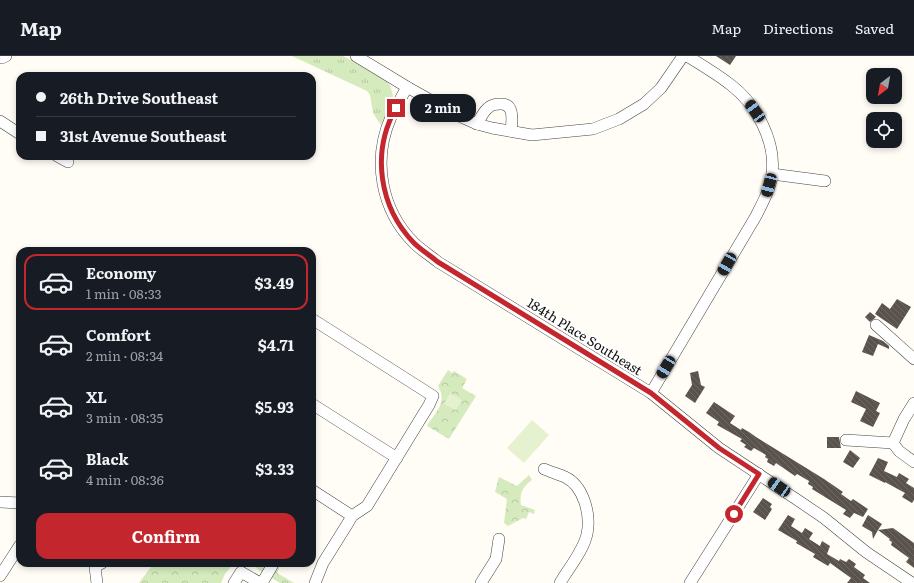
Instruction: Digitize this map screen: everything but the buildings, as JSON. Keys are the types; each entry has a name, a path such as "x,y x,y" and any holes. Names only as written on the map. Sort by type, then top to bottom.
{"street":[{"path":"0,58 6,56"},
{"path":"356,56 407,87 457,115 477,124 532,135 593,128 619,119 644,104 661,88 683,56"},
{"path":"651,393 756,216 766,195 772,174 773,157 762,121 757,114 732,85 687,56"},
{"name":"184th Place Southeast","path":"407,87 390,117 383,142 380,164 383,186 388,203 400,226 415,244 438,262 651,393 719,448 824,518 866,552 912,583"},
{"path":"477,124 483,113 488,108 494,104 502,103 508,106 512,112 513,120 511,131"},
{"path":"0,121 16,131"},
{"path":"772,174 825,181"},
{"path":"315,583 323,563 352,516 367,506 429,405 433,396 316,322"},
{"path":"876,325 914,359"},
{"path":"893,443 904,419 914,403"},
{"path":"316,407 397,458"},
{"path":"846,440 893,443 899,451 914,462"},
{"path":"544,469 566,477 580,491 586,505 588,519 587,535 560,583"},
{"path":"690,583 759,474"},
{"path":"316,493 352,516"},
{"path":"0,502 16,503"},
{"path":"481,583 496,558 499,539"},
{"path":"0,576 16,551"},
{"path":"97,583 99,567"},
{"path":"234,583 241,572 261,583 271,567"}],"green space":[{"path":"292,56 343,56 385,80 390,85 393,96 381,125 373,113 370,95 367,91"},
{"path":"448,370 452,373 454,371 467,379 462,388 476,396 449,439 427,426 437,412 441,402 442,397 438,386"},
{"path":"450,393 462,400 456,410 444,404"},
{"path":"532,420 549,435 524,463 507,448"},
{"path":"529,475 532,480 522,491 521,505 535,510 534,514 529,512 526,519 523,518 508,526 504,523 507,499 495,492 499,477 517,486"},
{"path":"151,567 231,567 225,574 221,583 139,583"},
{"path":"256,567 279,567 277,573 294,583 280,583"}],"route":[{"path":"396,108 390,117 383,142 380,164 383,186 388,203 400,226 415,244 438,262 651,393 719,448 759,474 734,514"}]}
